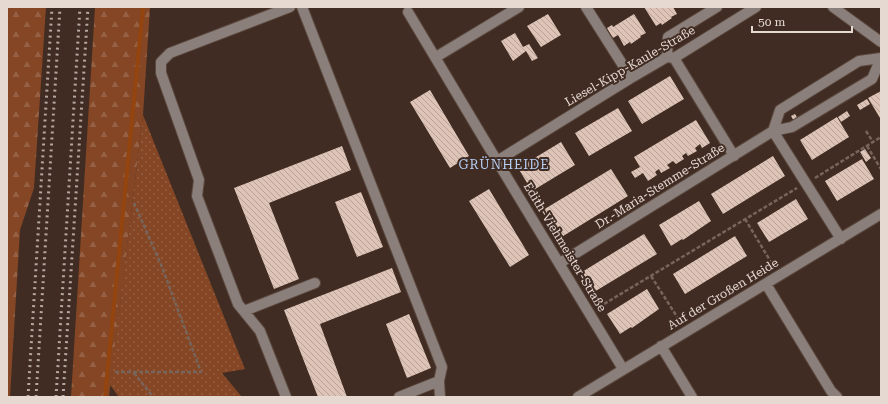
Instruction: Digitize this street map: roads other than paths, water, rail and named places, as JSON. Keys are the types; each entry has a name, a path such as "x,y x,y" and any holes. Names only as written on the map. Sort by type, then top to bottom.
{"street":[{"path":"286,397 260,331 238,304 196,196 199,180 161,73 161,62 170,53 290,7"},
{"path":"302,7 442,367 439,382 440,397"},
{"path":"436,57 519,7"},
{"path":"586,7 631,78"},
{"path":"717,7 668,37 671,58 734,156"},
{"name":"Liesel-Kipp-Kaule-Straße","path":"497,161 631,78 671,58 756,7"},
{"path":"833,7 881,42"},
{"name":"Edith-Viehmeister-Straße","path":"408,12 623,369"},
{"name":"Dr.-Maria-Stemme-Straße","path":"773,131 780,110 859,62 881,58"},
{"name":"Dr.-Maria-Stemme-Straße","path":"560,263 773,131 792,127 872,79 881,58"},
{"path":"773,131 841,238"},
{"name":"Auf der Großen Heide","path":"578,397 881,214"},
{"path":"244,311 315,283"},
{"path":"766,284 831,391 837,397"},
{"path":"662,346 692,397"},
{"path":"398,397 439,382"}],"waterway":[{"path":"105,397 143,7"}],"railway":[{"path":"28,397 52,7"},
{"path":"36,397 60,7"},
{"path":"56,397 80,7"},
{"path":"63,397 88,7"}],"district":[{"name":"GRÜNHEIDE","path":"504,164"}]}
